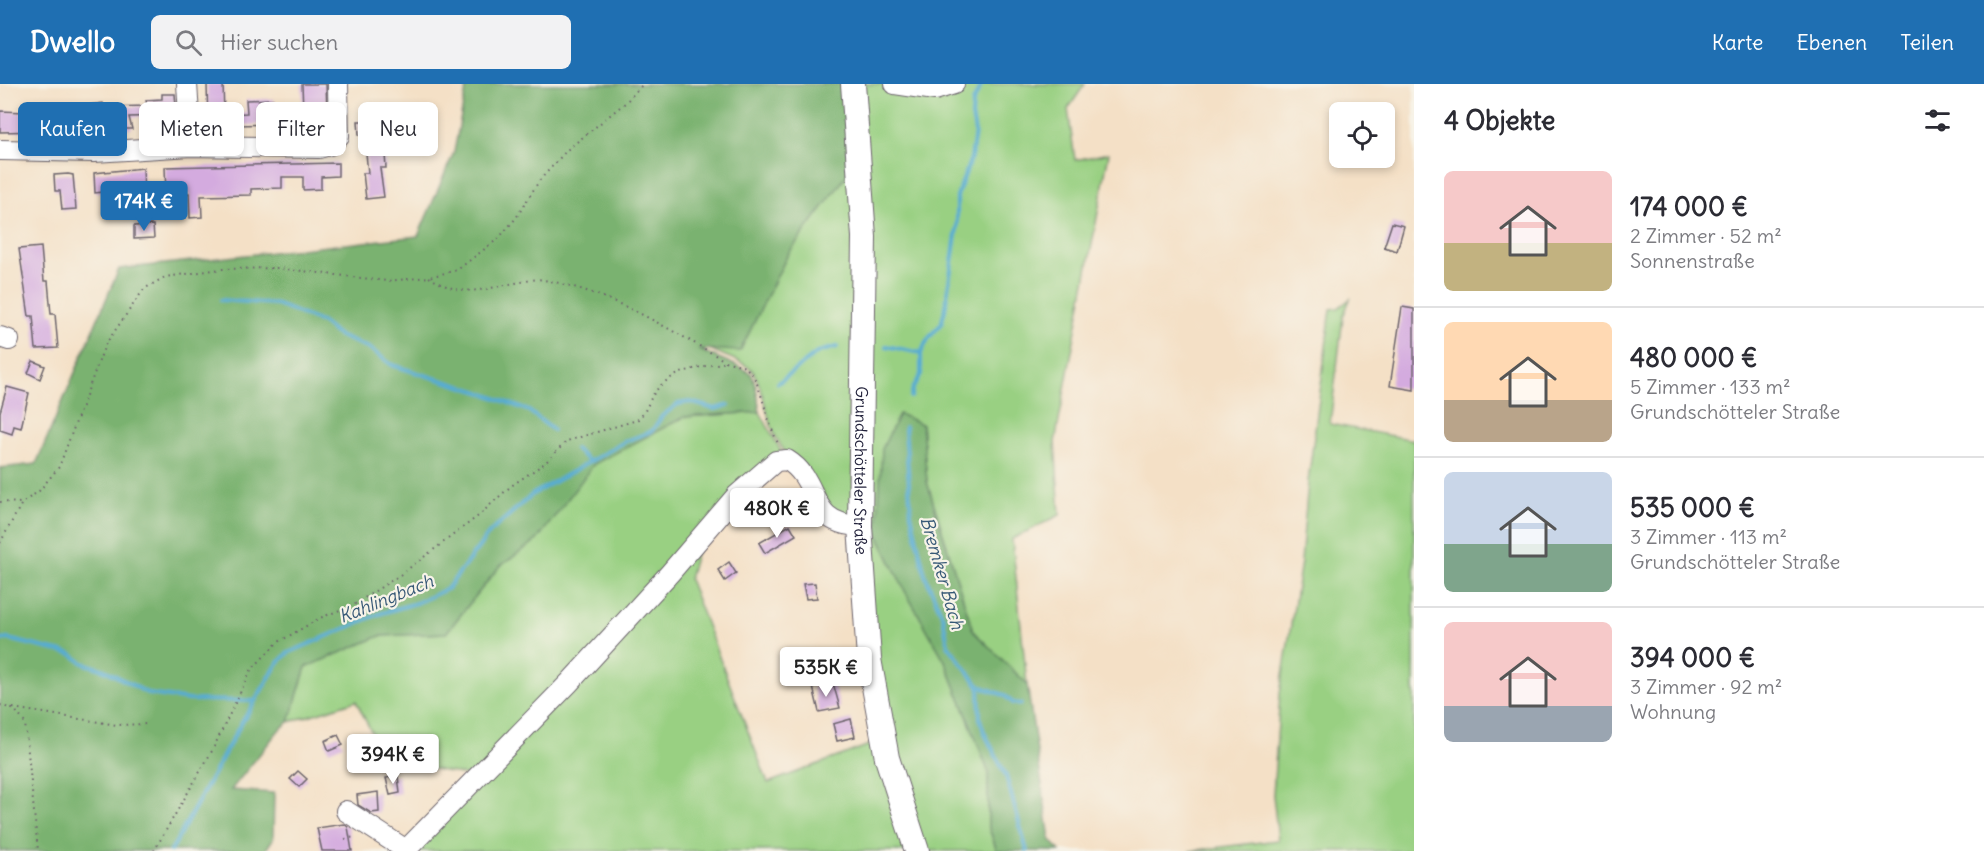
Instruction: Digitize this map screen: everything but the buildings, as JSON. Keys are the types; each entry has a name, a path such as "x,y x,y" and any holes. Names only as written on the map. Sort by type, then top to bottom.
{"main road":[{"name":"Grundschötteler Straße","path":"853,84 864,237 860,526 873,681 888,758 917,851"}],"street":[{"path":"187,84 188,102"},
{"path":"244,147 319,148 330,145 339,136 338,84"},
{"path":"895,84 935,90 954,84"},
{"path":"0,150 94,152 139,149"},
{"path":"346,811 405,850 569,683 670,573 737,495 776,461 787,460 797,468 828,519 843,525 860,526"}],"path":[{"path":"0,543 22,503 39,491 59,467 105,345 144,289 165,277 221,269 277,268 387,281 429,277 457,270 498,239 516,218 539,181 567,150 609,117 643,84"},
{"path":"429,277 443,286 460,291 485,291 541,279 566,285 634,312 727,362 742,365 753,375 766,418 787,460"},
{"path":"154,851 213,751 251,670 277,643 320,618 356,604 400,575 477,517 511,486 545,464 567,441 638,420 644,414 655,392 679,373 727,362"},
{"path":"0,502 22,503"},
{"path":"0,705 15,710 25,723 38,851"},
{"path":"13,708 117,725 149,724"}],"green space":[{"path":"467,84 853,84 859,159 788,254 740,351 698,349 751,374 756,387 760,412 684,417 594,464 537,540 499,567 446,633 380,636 306,667 289,722 279,730 231,790 274,793 273,839 265,851 0,851 0,468 36,464 119,269 418,236 454,152"},
{"path":"853,84 1085,84 1068,109 1075,160 1109,153 1055,442 1060,515 1012,539 1027,684 973,631 927,482 922,424 877,533 905,591 945,661 988,771 988,825 997,851 917,851 869,659"},
{"path":"853,166 854,523 842,523 799,472 777,439 761,389 751,369 710,349 741,349 788,254"},
{"path":"1350,299 1343,317 1330,424 1414,440 1414,851 1189,851 1278,840 1273,795 1280,694 1301,562 1308,482 1331,309 1338,308"},
{"path":"760,412 785,459 475,777 404,763 397,744 379,747 356,701 289,722 306,667 380,636 446,633 499,567 537,540 593,464 684,417"},
{"path":"899,414 922,424 927,482 973,631 1027,684 1050,839 1060,851 997,851 988,825 988,771 945,661 905,591 877,533 882,449"},
{"path":"698,546 689,579 768,783 872,744 881,758 911,851 418,851"}],"waterway":[{"name":"Bremker Bach","path":"911,397 913,388 921,375 921,353 928,339 941,324 945,310 957,228 957,196 971,158 975,132 972,116 973,102 982,84"},
{"path":"221,300 276,304 321,322 339,336 369,348 392,365 480,392 529,411 553,430"},
{"path":"886,346 921,353"},
{"path":"778,383 818,352 837,347"},
{"name":"Kahlingbach","path":"171,851 238,729 278,663 288,653 379,614 416,603 447,589 490,532 533,494 626,441 652,431 662,416 678,404 690,402 715,409 729,405"},
{"name":"Bremker Bach","path":"905,427 911,514 925,575 943,617 948,645 979,686 980,719 1006,776 1027,851"},
{"path":"575,449 589,461"},
{"path":"0,640 8,639 71,654 83,663 105,670 149,694 189,700 255,701"},
{"path":"979,686 1004,695 1013,703 1021,704"}]}
